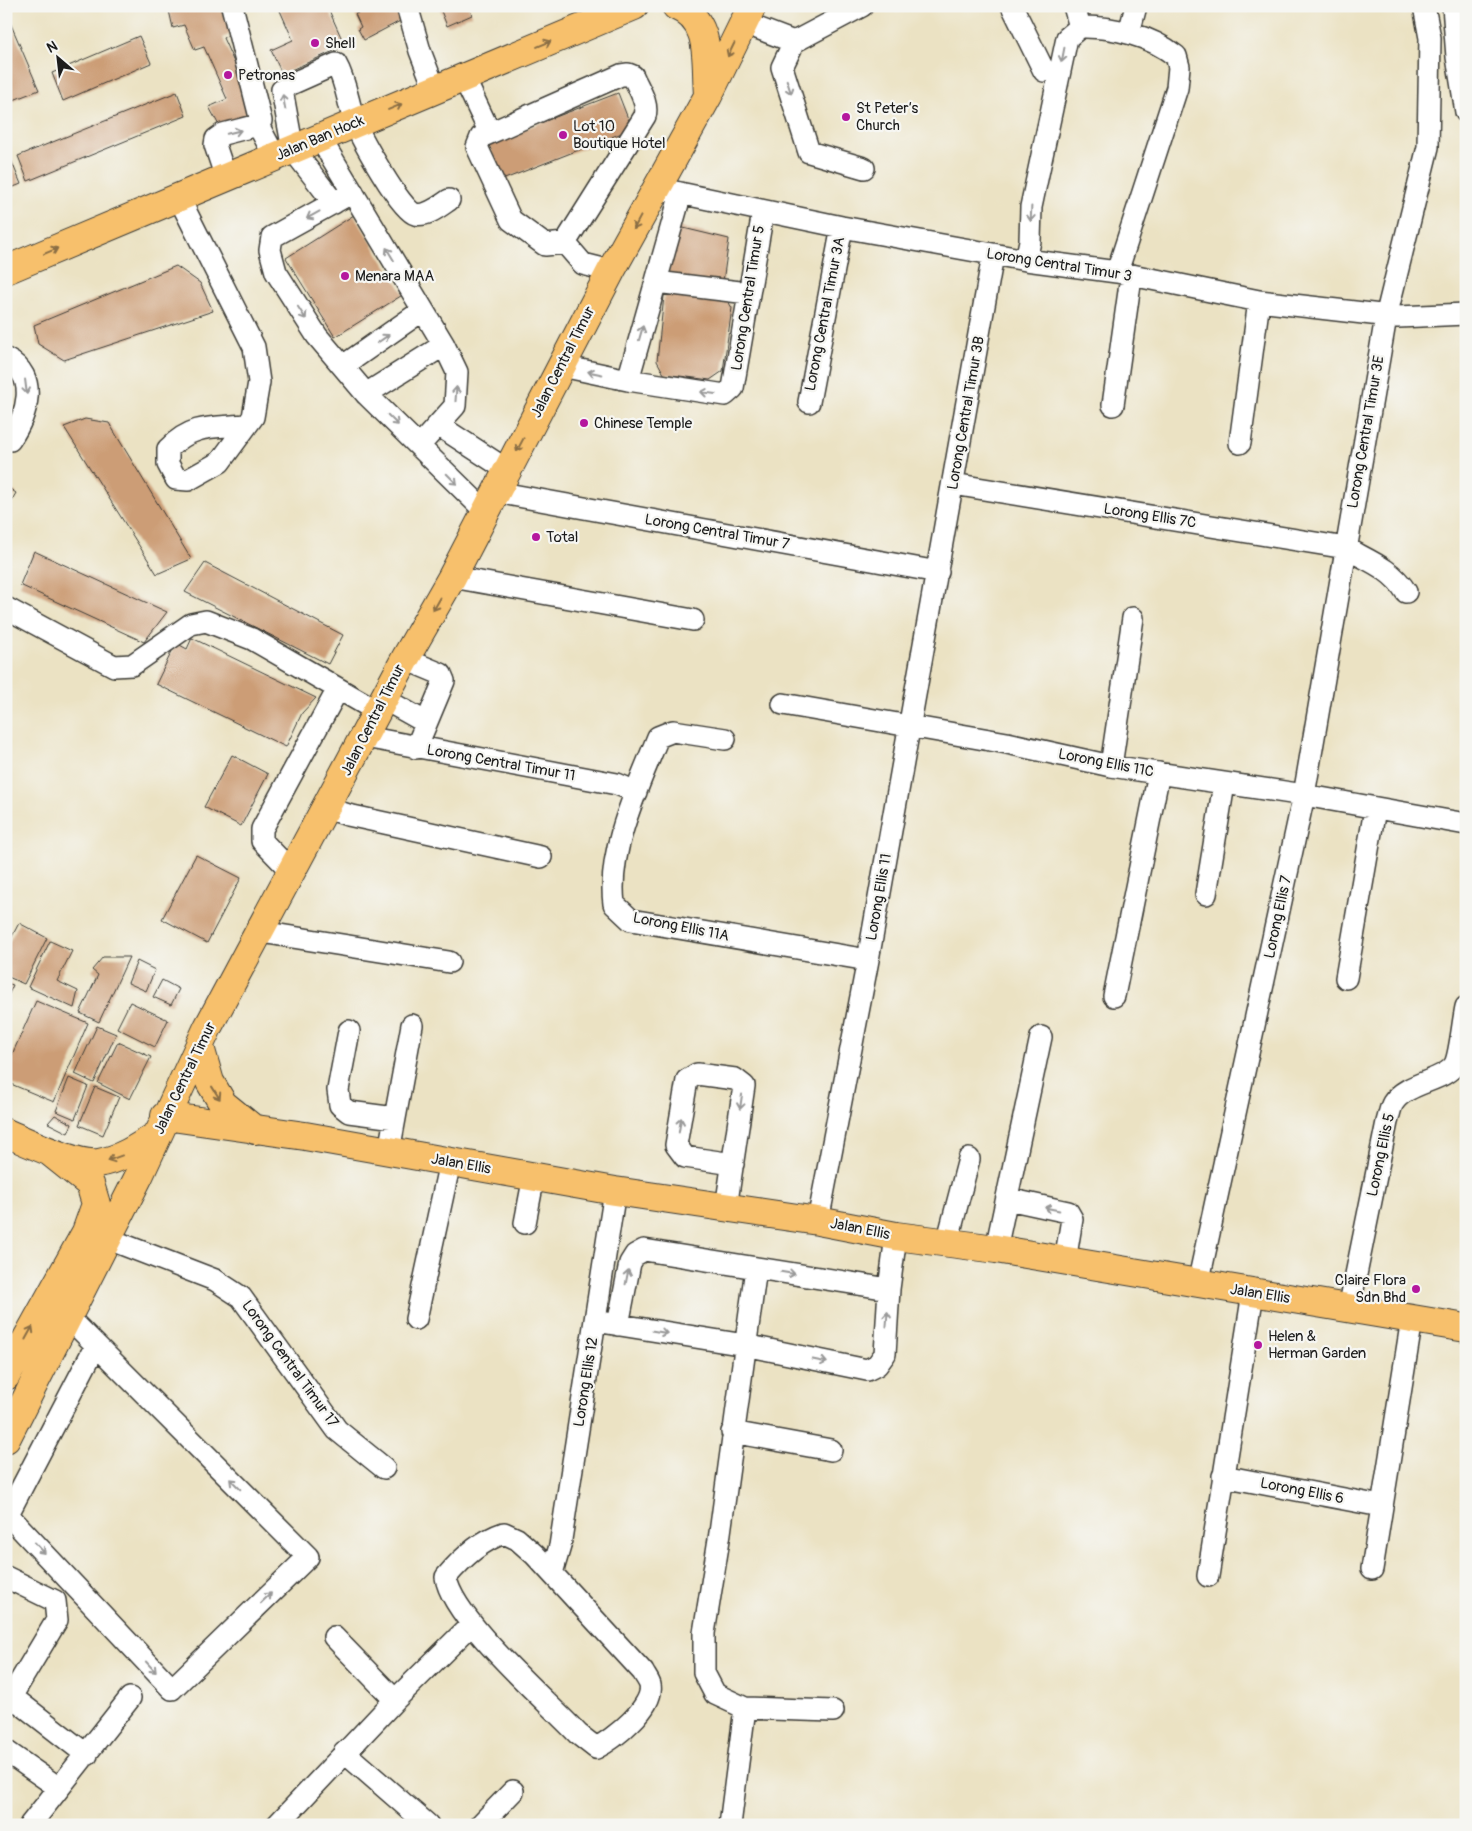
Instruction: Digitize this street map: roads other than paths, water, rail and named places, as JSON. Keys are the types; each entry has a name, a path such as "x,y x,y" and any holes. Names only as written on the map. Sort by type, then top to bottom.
{"main road":[{"name":"Jalan Ban Hock","path":"6,270 634,6"},
{"path":"676,6 692,16 704,33 708,96"},
{"name":"Jalan Central Timur","path":"6,1439 200,1047 208,1027 261,932 405,659 452,577 611,271 668,191 708,96 748,15"},
{"path":"200,1047 210,1082 223,1104 255,1130"},
{"path":"6,1133 50,1152 96,1163 124,1154 161,1126"},
{"name":"Jalan Ellis","path":"161,1126 255,1130 389,1151 615,1191 818,1221 896,1236 996,1249 1466,1328"},
{"path":"6,1376 86,1232 96,1204 90,1184 50,1152"}],"street":[{"path":"226,178 215,145 216,140 223,134 258,125 261,122 232,6"},
{"path":"407,6 420,51 435,90"},
{"path":"862,6 836,14 794,42 782,67 809,152 864,168"},
{"path":"1012,6 1044,71"},
{"path":"1074,6 1080,27"},
{"path":"1129,33 1136,6"},
{"name":"Lorong Central Timur 3E","path":"1346,548 1386,317 1428,147 1430,38 1424,6"},
{"path":"1453,6 1457,57 1466,112"},
{"path":"748,15 794,42"},
{"path":"1026,260 1030,241 1031,207 1067,38 1080,27 1129,33 1168,49 1176,56 1178,67 1177,88 1124,274 1113,405"},
{"path":"284,154 282,90 291,84 336,64 355,123 403,206 414,214 428,213 449,200"},
{"path":"621,75 633,76 646,104 645,116 565,243 545,244 511,220 477,147 481,137 621,75"},
{"path":"464,78 490,133"},
{"path":"258,125 284,154 334,203"},
{"path":"320,138 444,345 457,372 455,406 419,446"},
{"path":"628,380 656,282 668,191"},
{"name":"Lorong Central Timur 3","path":"668,191 842,227 1026,260 1124,274 1259,301 1386,317 1466,314"},
{"path":"353,192 272,237 270,250 276,272 318,336 366,394 419,446 496,491"},
{"path":"179,198 254,347 260,382 253,417 247,425"},
{"name":"Lorong Central Timur 5","path":"562,366 628,380 725,395 733,388 763,212"},
{"name":"Lorong Central Timur 3A","path":"809,402 842,227"},
{"path":"565,243 583,264 611,271"},
{"name":"Lorong Central Timur 3B","path":"938,572 993,254"},
{"path":"656,282 748,293"},
{"path":"1240,443 1259,301"},
{"path":"343,366 423,310"},
{"path":"366,394 444,345"},
{"path":"6,359 14,363 25,375 28,397 22,423 10,440 6,440"},
{"path":"438,426 496,491"},
{"name":"Lorong Ellis 7C","path":"953,484 1346,548 1385,568 1398,579 1406,592"},
{"name":"Lorong Central Timur 7","path":"496,491 938,572"},
{"name":"Lorong Ellis 7","path":"1198,1284 1304,795 1346,548"},
{"name":"Lorong Ellis 11","path":"818,1221 868,960 938,572"},
{"path":"452,577 693,620"},
{"path":"6,608 114,666 132,664 191,624 206,621 252,639 338,689 425,722"},
{"path":"1111,766 1133,618"},
{"path":"405,659 441,674 444,681 425,722 416,748"},
{"path":"292,872 262,841 262,829 338,689"},
{"name":"Lorong Ellis 11C","path":"783,704 1007,743 1111,766 1304,795 1466,824"},
{"name":"Lorong Ellis 11A","path":"725,739 673,731 658,737 636,792 614,864 612,887 614,904 631,920 868,960"},
{"name":"Lorong Central Timur 11","path":"365,737 617,784 636,792"},
{"path":"1114,996 1159,773"},
{"path":"1206,894 1224,784"},
{"path":"327,808 348,815 541,857"},
{"path":"1346,978 1375,809"},
{"path":"261,932 450,962"},
{"name":"Lorong Ellis 5","path":"1350,1309 1387,1122 1393,1103 1404,1092 1423,1081 1447,1073 1455,1064 1466,1007"},
{"path":"389,1151 412,1025"},
{"path":"349,1031 338,1090 340,1105 349,1112 395,1118"},
{"path":"996,1249 1041,1038"},
{"path":"726,1208 733,1164 744,1086 734,1079 697,1074 687,1080 676,1146 684,1157 733,1164"},
{"path":"947,1243 969,1159"},
{"path":"416,1319 450,1162"},
{"path":"525,1223 534,1176"},
{"name":"Lorong Ellis 12","path":"552,1573 560,1546 615,1191"},
{"path":"1008,1199 1068,1212 1072,1219 1065,1261"},
{"path":"595,1321 745,1345 867,1370 877,1365 885,1354 889,1289 896,1236"},
{"name":"Lorong Central Timur 17","path":"106,1238 215,1280 240,1297 337,1430 384,1468"},
{"path":"618,1325 630,1263 635,1255 644,1250 889,1289"},
{"path":"756,1268 732,1432 720,1533 704,1633 704,1673 715,1694 745,1708 833,1711"},
{"path":"1208,1576 1254,1293"},
{"path":"67,1316 96,1345 308,1557 172,1690 7,1514 96,1345"},
{"path":"1372,1569 1412,1319"},
{"path":"732,1432 831,1450"},
{"name":"Lorong Ellis 6","path":"1223,1476 1381,1506"},
{"path":"504,1533 517,1539 552,1573 642,1672 650,1685 649,1696 634,1718 610,1741 596,1748 578,1734 472,1624 447,1589 446,1578 459,1562 489,1538 504,1533"},
{"path":"6,1577 55,1601 58,1611 57,1620 9,1700 87,1755"},
{"path":"277,1825 394,1700 472,1624"},
{"path":"334,1637 394,1700"},
{"path":"30,1825 130,1698"},
{"path":"730,1825 745,1708"},
{"path":"6,1751 59,1788"},
{"path":"344,1752 428,1825"},
{"path":"480,1825 513,1791"}],"place":[{"name":"Shell","path":"315,43"},
{"name":"Petronas","path":"228,75"},
{"name":"St Peter’s Church","path":"846,117"},
{"name":"Lot 10 Boutique Hotel","path":"563,135"},
{"name":"Menara MAA","path":"345,276"},
{"name":"Chinese Temple","path":"584,423"},
{"name":"Total","path":"536,537"},
{"name":"Claire Flora Sdn Bhd","path":"1416,1289"},
{"name":"Helen & Herman Garden","path":"1258,1345"}]}
